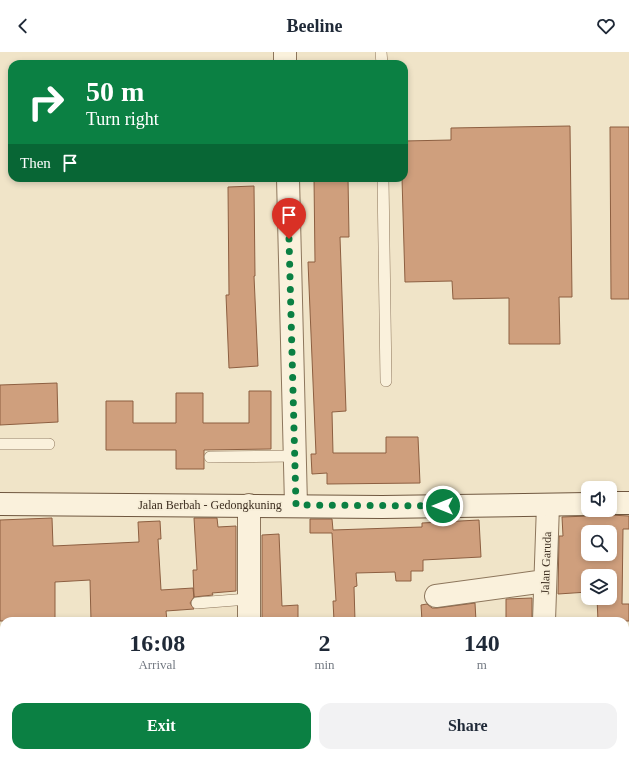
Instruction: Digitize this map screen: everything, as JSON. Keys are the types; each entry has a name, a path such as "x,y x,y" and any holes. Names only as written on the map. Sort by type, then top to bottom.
{"street":[{"path":"288,182 296,505"},
{"path":"617,503 629,503"},
{"name":"Jalan Berbah - Gedongkuning","path":"0,504 296,505 382,507 581,504"},
{"path":"248,505 248,617"},
{"name":"Jalan Garuda","path":"544,617 548,505"},
{"path":"436,596 545,580"}],"lane":[{"path":"383,182 386,381"},
{"path":"0,444 49,444"},
{"path":"210,457 295,456"},
{"path":"197,603 248,599"}],"building":[{"path":"570,126 572,297 559,297 560,344 509,344 509,298 453,299 452,281 405,282 402,182 408,182 408,141 451,140 451,128"},
{"path":"610,127 629,127 629,299 611,299"},
{"path":"314,182 348,182 349,237 340,237 346,411 332,412 333,453 386,453 386,437 418,437 420,483 327,484 327,473 312,474 311,454 316,454 308,262 315,262"},
{"path":"254,186 254,276 258,366 229,368 226,295 229,295 228,187"},
{"path":"57,383 58,422 0,425 0,385"},
{"path":"249,391 271,391 271,449 204,450 204,469 176,469 176,450 106,450 106,401 133,401 133,423 176,423 176,393 203,393 203,423 249,423"},
{"path":"629,516 629,529 623,529 622,604 629,604 629,617 598,617 597,605 617,605 617,569 581,569 581,592 558,594 559,536 563,536 562,517"},
{"path":"52,518 53,546 139,542 138,522 160,521 161,539 158,539 161,590 193,588 194,597 190,603 194,609 166,611 167,617 91,617 90,580 55,582 55,617 0,617 0,520"},
{"path":"194,518 217,518 218,527 236,526 236,591 212,593 213,595 194,597 193,570 197,570"},
{"path":"310,519 332,519 333,530 422,527 422,523 479,520 481,557 423,560 423,571 411,571 411,581 396,581 395,572 356,573 357,586 354,587 355,617 334,617 333,601 336,601 332,533 310,533"},
{"path":"279,534 282,606 298,605 298,617 262,617 262,535"},
{"path":"532,598 532,617 506,617 506,599"},
{"path":"475,603 476,617 422,617 421,605 427,604 432,608"}],"route":[{"path":"289,239 296,505 382,507 443,506"}]}
